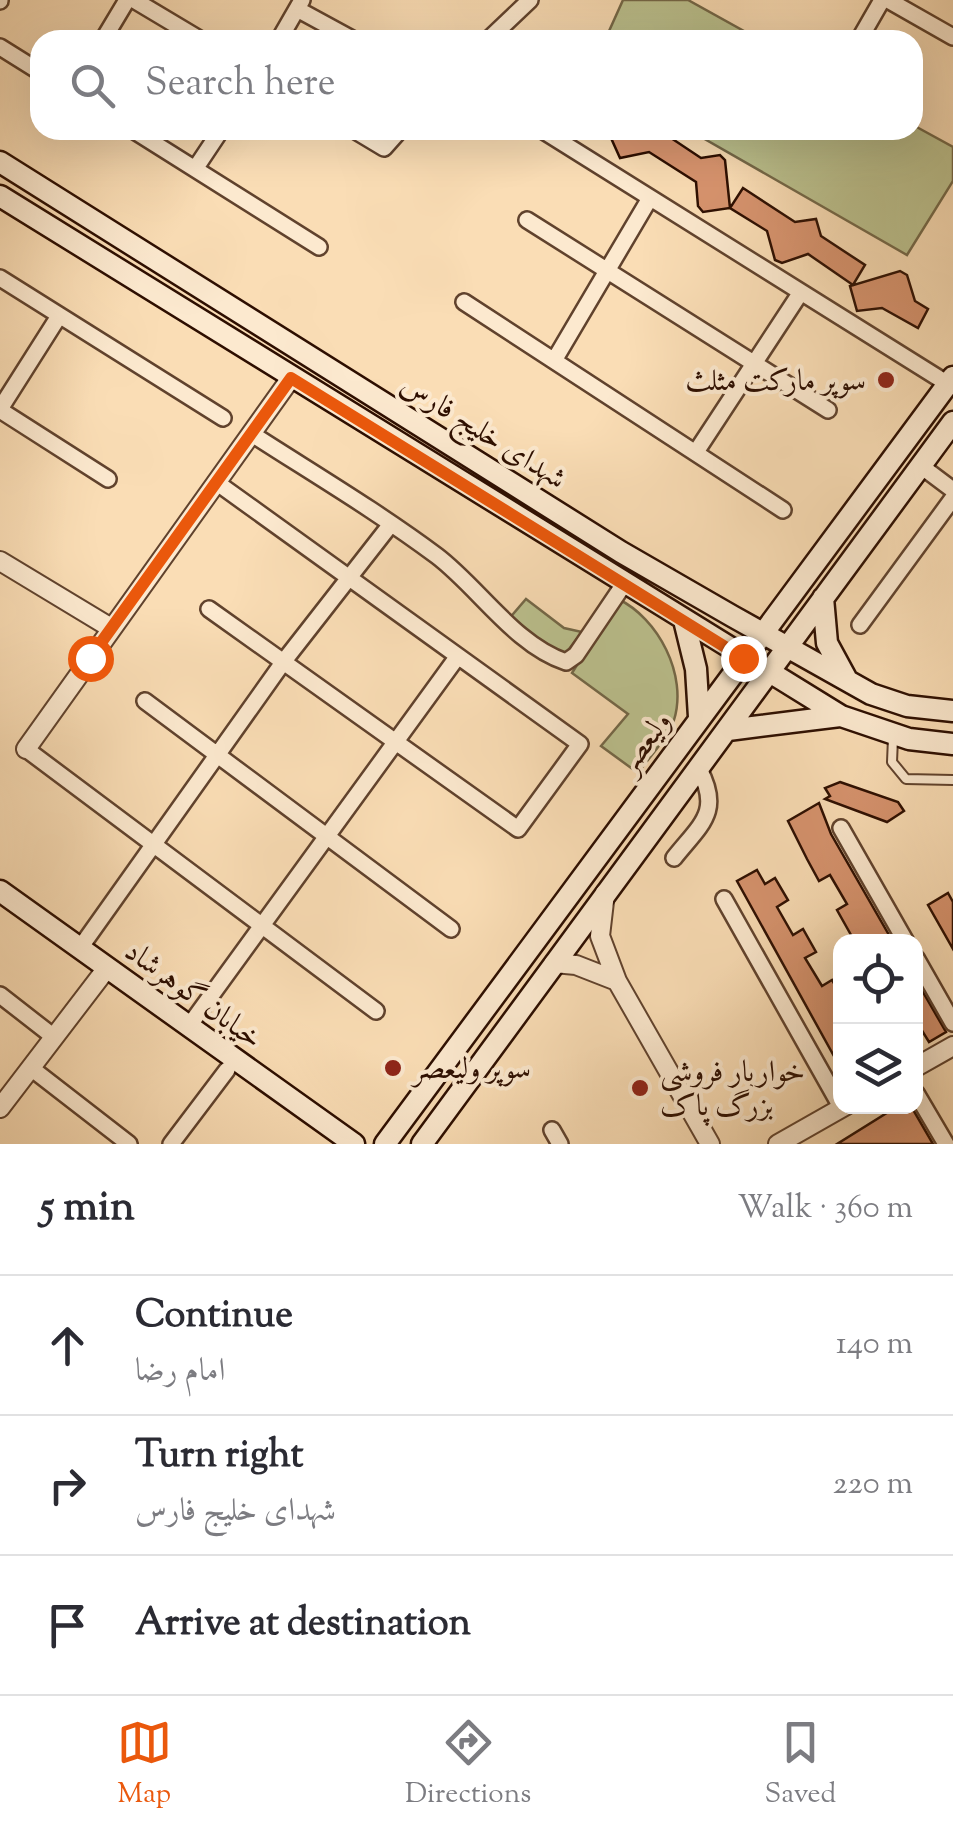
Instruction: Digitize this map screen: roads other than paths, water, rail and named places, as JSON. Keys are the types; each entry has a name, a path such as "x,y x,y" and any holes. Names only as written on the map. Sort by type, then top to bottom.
{"main road":[{"name":"شهدای خلیج فارس","path":"0,162 621,552 790,646 849,684 906,706 953,711"},
{"name":"شهدای خلیج فارس","path":"0,196 841,716 893,734 953,744"},
{"name":"ولیعصر","path":"385,1144 950,381"},
{"name":"ولیعصر","path":"422,1144 953,422"},
{"path":"823,598 827,642 849,684"},
{"path":"684,620 696,669 699,717"},
{"path":"728,730 841,716"},
{"name":"خیابان گوهرشاد","path":"3,899 80,948 354,1144"}],"street":[{"path":"110,30 130,0 184,30"},
{"path":"498,30 530,0"},
{"path":"866,30 885,0 953,36"},
{"path":"285,30 300,4 339,30"},
{"path":"0,46 30,66"},
{"path":"149,140 320,247"},
{"path":"195,169 214,140"},
{"path":"371,140 384,148 391,140"},
{"path":"558,140 950,381"},
{"path":"555,359 650,198"},
{"path":"527,220 828,410"},
{"path":"0,278 222,418"},
{"path":"696,452 801,292"},
{"path":"464,302 783,510"},
{"path":"60,316 0,410 108,479"},
{"path":"291,378 26,750 376,1011"},
{"path":"252,434 391,524 483,594 511,626 566,662 576,655 624,584"},
{"path":"860,625 953,494 920,466"},
{"path":"210,608 394,744 518,828 580,744 216,482"},
{"path":"80,948 284,661 391,524"},
{"path":"0,562 111,628"},
{"path":"189,1026 458,656"},
{"path":"145,700 450,929"},
{"path":"674,858 709,814 712,792 699,769"},
{"path":"841,828 901,934"},
{"path":"604,893 600,936 616,981 710,1144"},
{"path":"724,900 833,1091"},
{"path":"554,964 576,965 616,981"},
{"path":"0,1108 107,968"},
{"path":"923,970 953,1023"},
{"path":"0,995 54,1037"},
{"path":"923,1063 953,1046"},
{"path":"31,1068 129,1144"},
{"path":"171,1144 227,1070"},
{"path":"923,1105 946,1144"},
{"path":"790,1141 833,1113"}],"lane":[{"path":"893,734 892,762 906,779 953,780"}],"place":[{"name":"سوپر مارکت مثلث","path":"886,380"},
{"name":"سوپر ولیعصر","path":"393,1068"},
{"name":"خواربار فروشی بزرگ پاک","path":"640,1088"}]}
